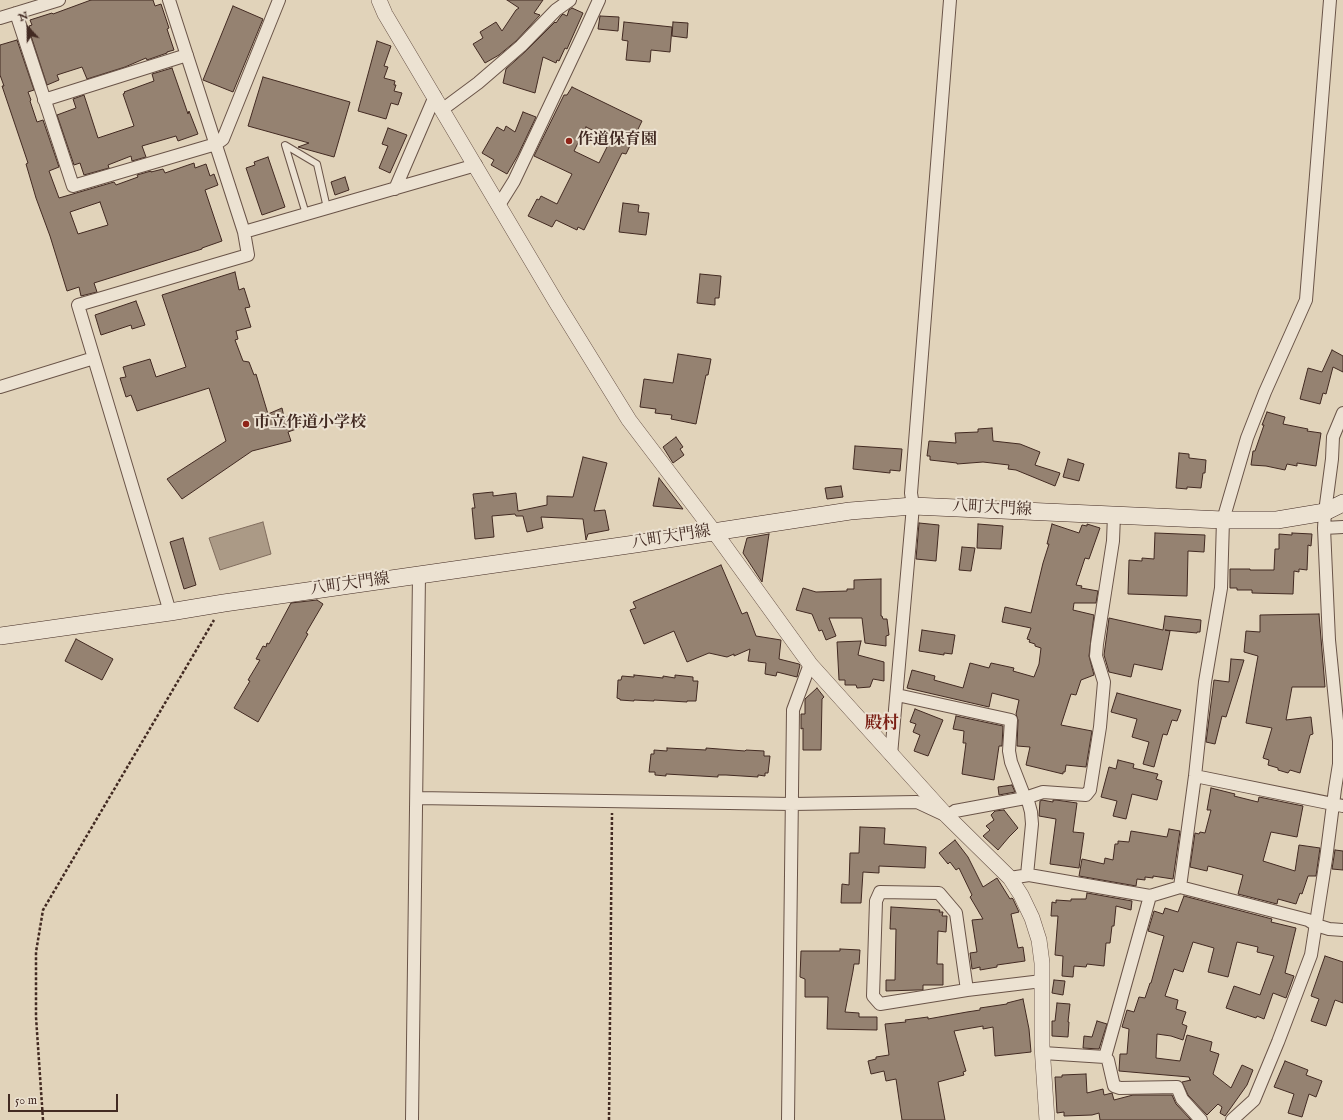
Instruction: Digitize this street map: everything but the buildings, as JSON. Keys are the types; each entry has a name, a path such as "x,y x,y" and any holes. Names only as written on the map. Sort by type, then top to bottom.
{"main road":[{"name":"八町大門線","path":"0,636 850,511 913,506 1223,520 1324,520 1343,503"}],"street":[{"path":"0,18 59,0"},
{"path":"169,0 244,232 248,256 78,305 170,612"},
{"path":"16,14 73,186 216,144 224,139 279,0"},
{"path":"378,0 556,302 630,420 721,541 810,664 947,816 1010,878 1021,895 1032,918 1039,940 1042,963 1043,1053 1047,1120"},
{"path":"442,109 478,82 510,55 556,10 570,0"},
{"path":"499,205 514,181 598,0"},
{"path":"891,755 913,506 912,493 950,0"},
{"path":"1180,887 1195,776 1205,682 1221,588 1223,520 1247,438 1265,392 1306,300 1330,0"},
{"path":"44,100 186,55"},
{"path":"395,189 435,96"},
{"path":"244,232 476,165"},
{"path":"0,387 94,358"},
{"path":"1232,1120 1254,1100 1311,955 1338,805 1335,789 1339,764 1339,741 1329,640 1324,520 1332,459 1333,437 1343,413"},
{"path":"947,816 955,811 1026,798 1043,792 1086,795 1090,790 1100,727 1104,682 1096,656 1096,644 1113,541 1114,515"},
{"path":"1324,520 1343,527"},
{"path":"412,1120 419,575"},
{"path":"788,1120 793,710 810,664"},
{"path":"896,694 1011,720 1009,750 1011,762 1031,812 1032,824 1027,875"},
{"path":"1195,776 1338,805"},
{"path":"417,798 792,804 916,802 947,816"},
{"path":"1010,878 1027,875 1150,896 1180,887 1308,920 1316,925 1330,929 1343,930"},
{"path":"967,990 956,913 939,893 880,892 876,902 873,996 880,1004 967,990 1042,981"},
{"path":"1105,1057 1150,896"},
{"path":"1043,1053 1105,1057"},
{"path":"1105,1057 1108,1060 1114,1086 1120,1088 1176,1087 1182,1098 1201,1120"}],"lane":[{"path":"306,214 284,145 317,164 327,208"}],"path":[{"path":"43,1120 36,1017 36,952 43,910 224,602"},
{"path":"609,1120 612,801"}],"shaded area":[{"path":"263,522 271,554 220,570 209,538"}],"place":[{"name":"作道保育園","path":"569,141"},
{"name":"市立作道小学校","path":"246,424"}],"district":[{"name":"殿村","path":"882,725"}]}
